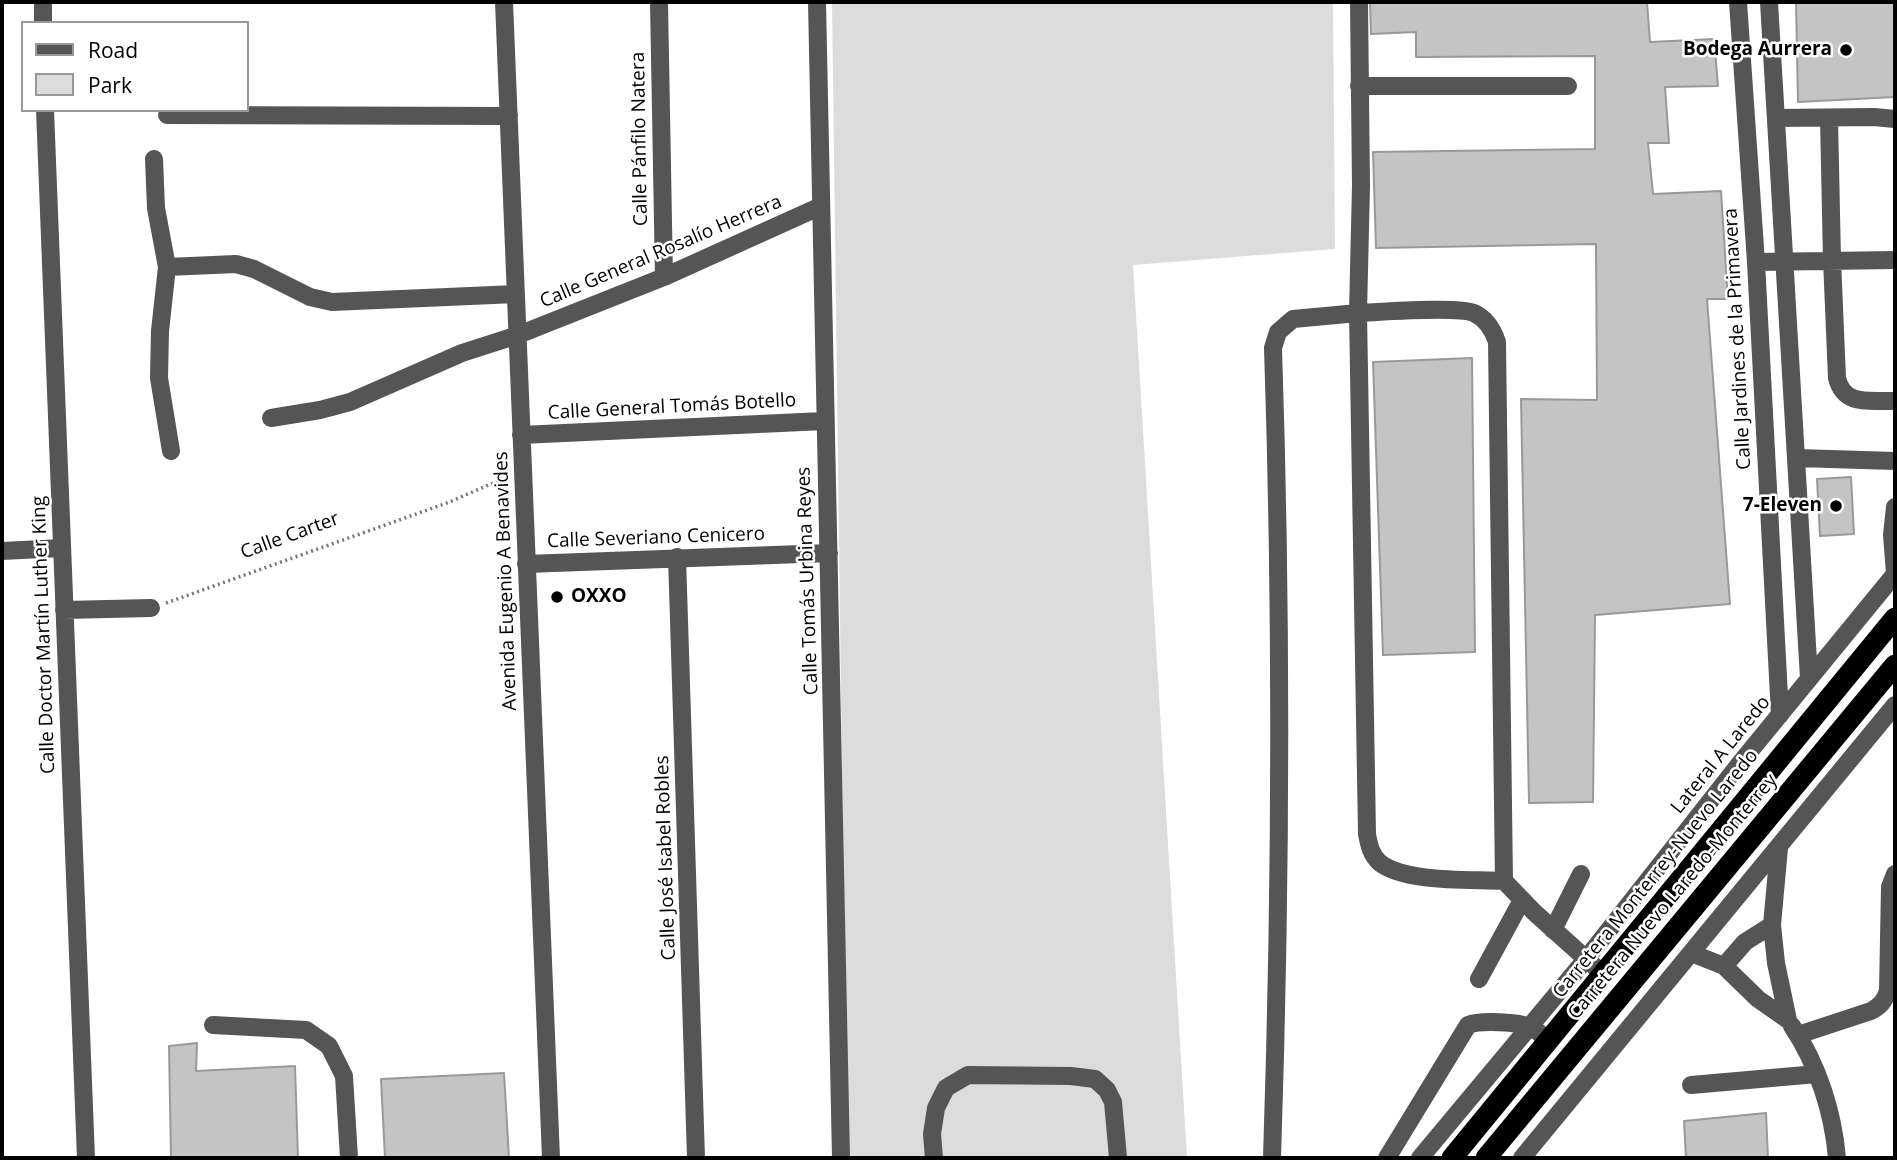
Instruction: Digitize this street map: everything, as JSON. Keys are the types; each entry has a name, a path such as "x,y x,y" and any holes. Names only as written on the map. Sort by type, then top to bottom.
{"highway":[{"name":"Carretera Monterrey-Nuevo Laredo","path":"1452,1158 1895,618"},
{"name":"Carretera Nuevo Laredo-Monterrey","path":"1486,1158 1895,665"}],"street":[{"path":"43,2 43,21"},
{"name":"Avenida Eugenio A Benavides","path":"503,2 551,1158"},
{"name":"Calle Pánfilo Natera","path":"659,2 664,276"},
{"name":"Calle Tomás Urbina Reyes","path":"817,2 819,207 842,1158"},
{"path":"1359,2 1361,186 1358,313 1367,834 1370,851 1379,862 1393,870 1406,873 1504,881 1553,930 1603,974"},
{"name":"Calle Jardines de la Primavera","path":"1738,2 1756,262 1780,715"},
{"path":"1769,2 1810,678"},
{"path":"1359,86 1568,86"},
{"name":"Calle Doctor Martín Luther King","path":"45,112 86,1158"},
{"path":"167,115 509,116"},
{"path":"1777,118 1895,119"},
{"path":"1829,118 1836,363 1840,389 1853,399 1895,401"},
{"path":"154,159 156,208 167,267 160,331 159,378 170,451"},
{"name":"Calle General Rosalío Herrera","path":"271,418 350,402 462,353 518,335 664,276 819,207"},
{"path":"1756,262 1895,260"},
{"path":"167,267 236,264 254,269 310,297 332,302 516,294"},
{"path":"1272,1158 1279,936 1278,520 1273,348 1278,332 1293,319 1358,313 1452,310 1472,312 1493,330 1497,342 1504,881"},
{"name":"Calle General Tomás Botello","path":"522,435 824,421"},
{"path":"1797,458 1895,461"},
{"path":"1895,507 1892,535 1895,573"},
{"path":"2,551 62,548"},
{"name":"Calle Severiano Cenicero","path":"526,564 829,553"},
{"name":"Calle José Isabel Robles","path":"677,557 696,1158"},
{"name":"Lateral A Laredo","path":"1420,1158 1586,959 1895,573"},
{"path":"64,610 151,608"},
{"path":"1522,1158 1895,705"},
{"path":"1779,848 1772,925 1776,963 1788,1020"},
{"path":"1553,930 1581,874"},
{"path":"1798,1035 1871,1011 1885,1000 1888,991 1890,887 1895,874"},
{"path":"1479,979 1522,900"},
{"path":"1724,966 1745,942 1772,925"},
{"path":"1691,953 1724,966 1758,999 1788,1020 1817,1074 1829,1108 1837,1158"},
{"path":"1387,1158 1468,1024 1492,1022 1530,1026 1548,1041"},
{"path":"213,1025 306,1030 329,1046 344,1076 349,1158"},
{"path":"1691,1085 1817,1074"},
{"path":"934,1158 932,1134 936,1108 946,1088 968,1075 981,1075 1072,1076 1095,1079 1107,1090 1113,1102 1118,1158"}],"path":[{"name":"Calle Carter","path":"151,608 447,503 523,470"}],"green space":[{"path":"832,2 1333,2 1335,249 1133,265 1187,1158 847,1158"}],"building":[{"path":"1370,2 1647,2 1650,42 1714,39 1718,86 1665,87 1669,143 1648,143 1653,194 1721,191 1728,299 1707,299 1730,604 1595,615 1593,802 1529,803 1521,399 1597,400 1596,244 1376,248 1373,152 1595,149 1595,56 1416,57 1416,32 1371,34"},
{"name":"Bodega Aurrera","path":"1796,2 1895,2 1895,97 1798,102"},
{"path":"1472,358 1475,652 1383,655 1373,362"},
{"name":"7-Eleven","path":"1851,477 1854,534 1820,536 1817,479"},
{"path":"197,1043 196,1071 295,1066 298,1158 171,1158 169,1046"},
{"path":"504,1073 509,1158 385,1158 381,1079"},
{"path":"1766,1113 1768,1158 1686,1158 1684,1121"}],"place":[{"name":"Bodega Aurrera","path":"1846,50"},
{"name":"7-Eleven","path":"1836,506"},
{"name":"OXXO","path":"557,597"}]}
